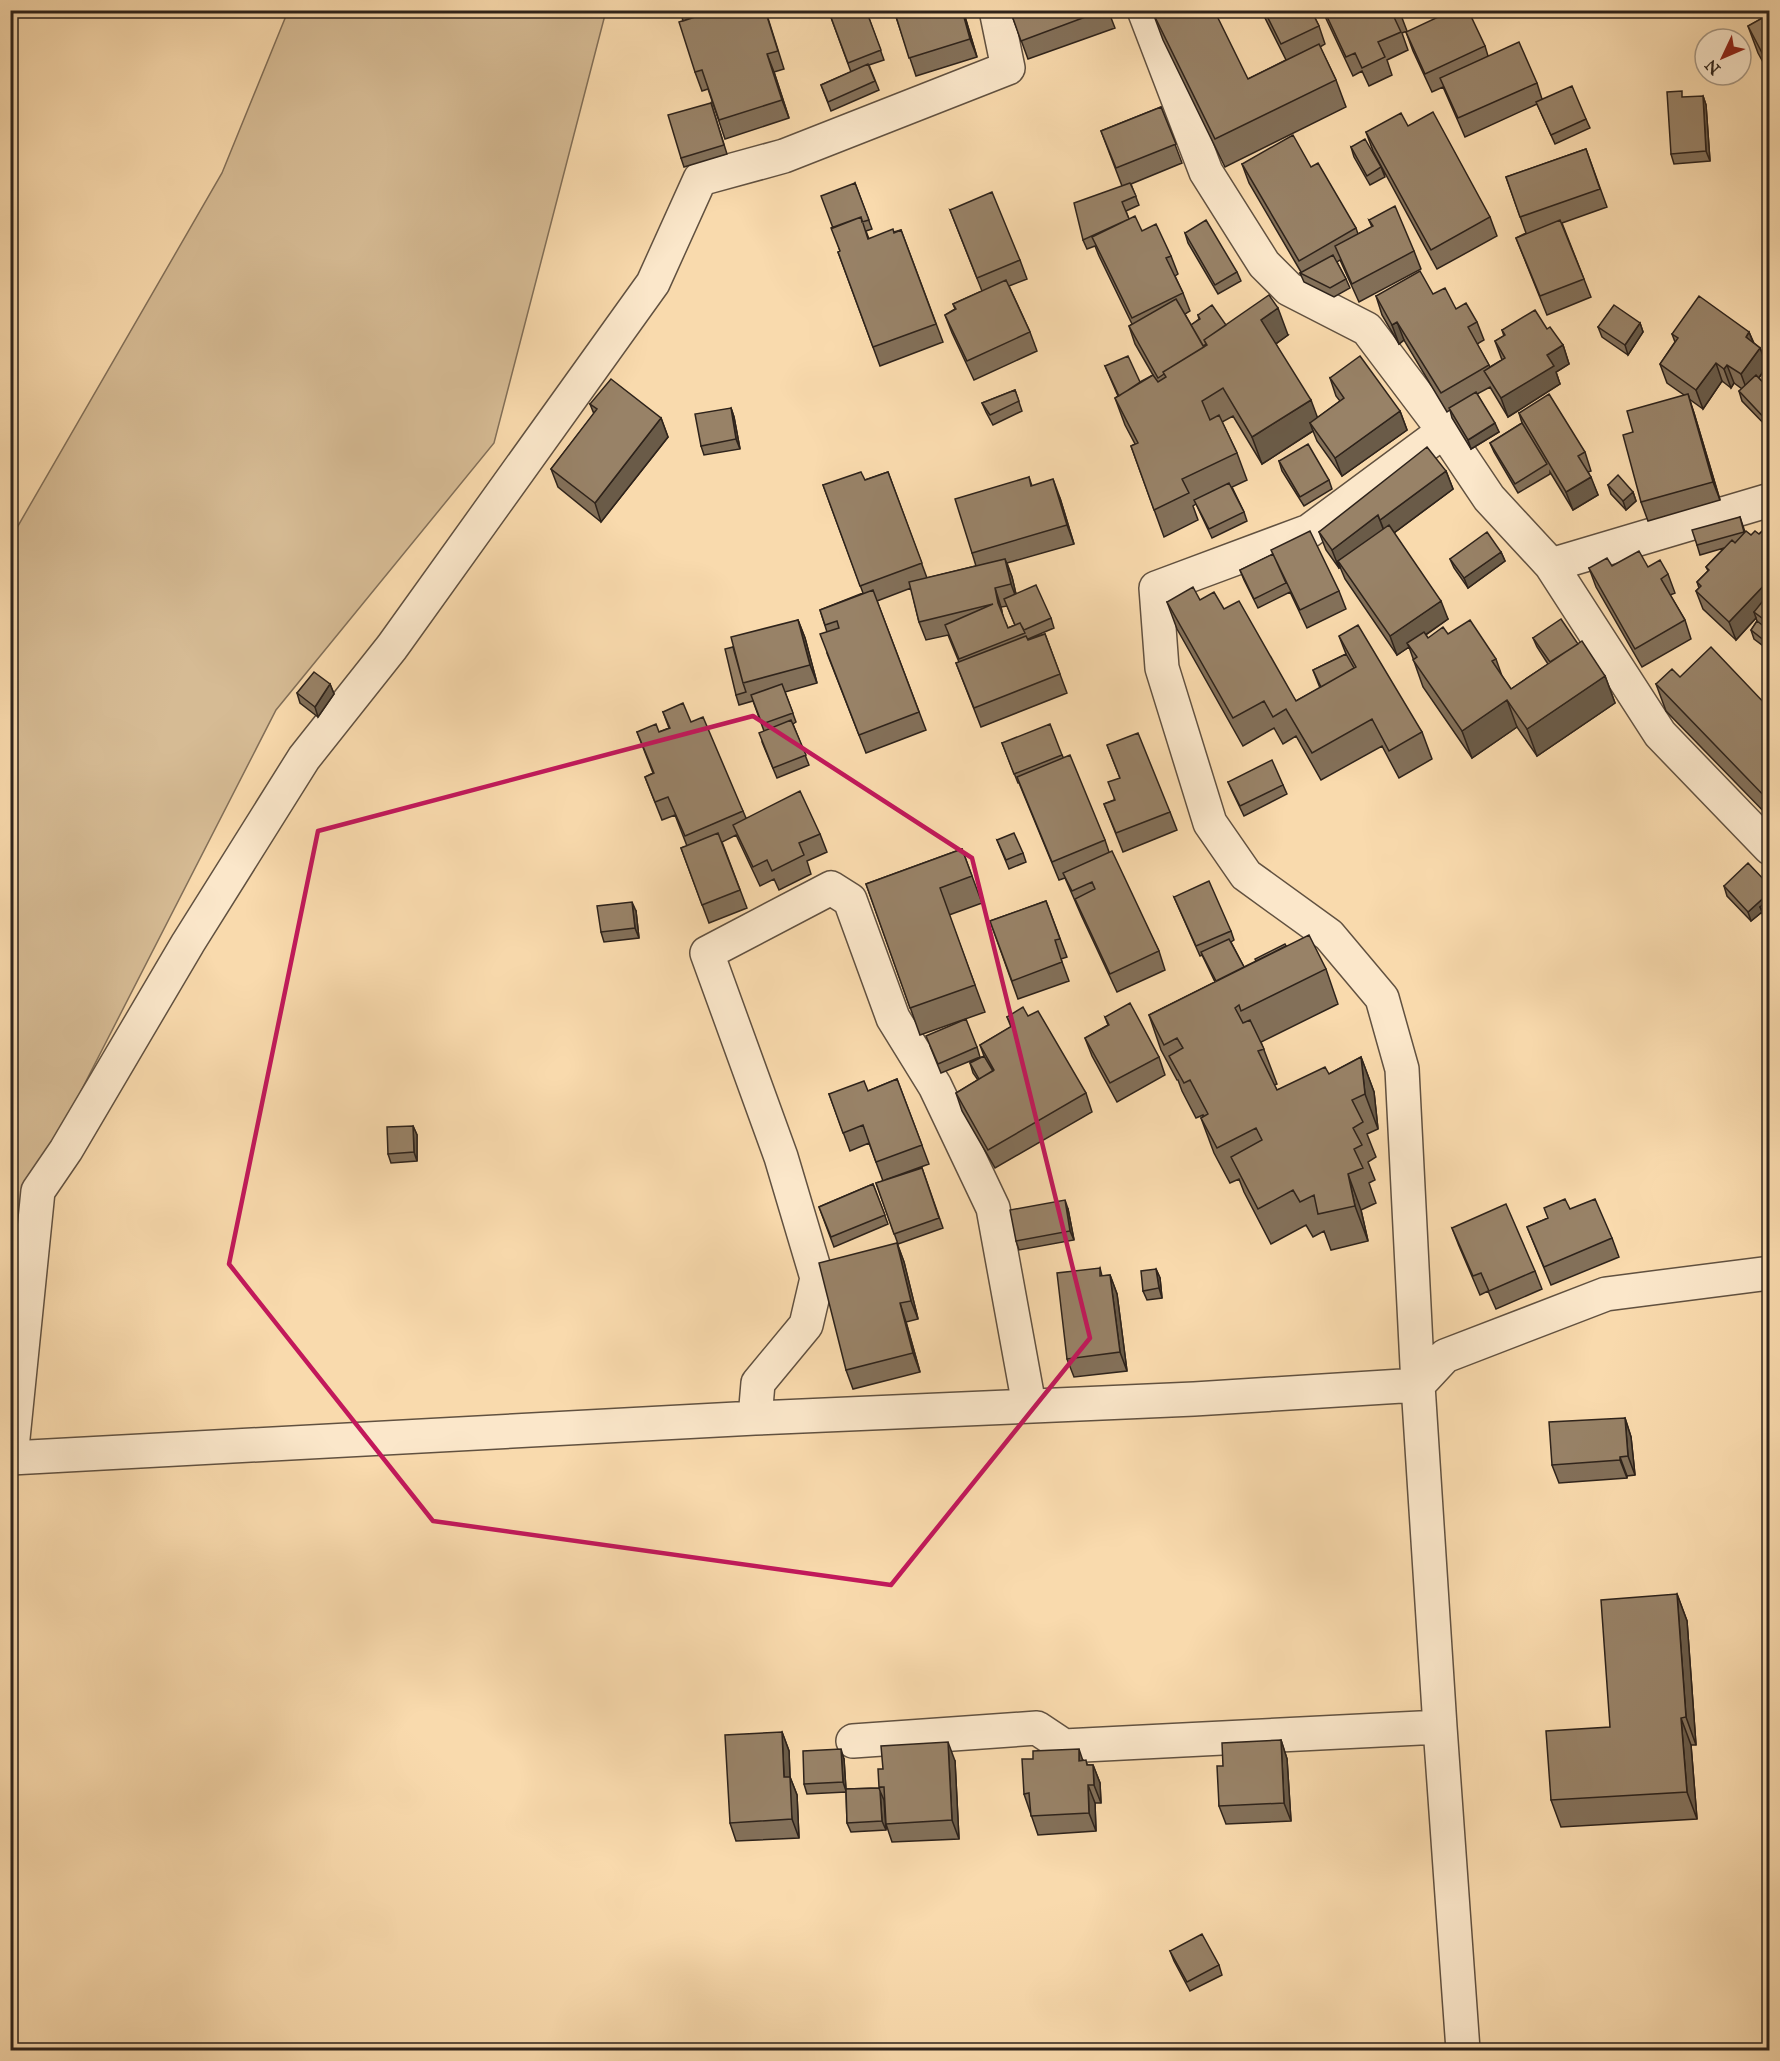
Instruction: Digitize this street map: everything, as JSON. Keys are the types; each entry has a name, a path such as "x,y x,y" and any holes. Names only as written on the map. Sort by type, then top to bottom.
{"street":[{"path":"996,10 1008,68 784,156 700,179 653,283 392,647 304,758 188,943 66,1150 38,1191 11,1458 755,1418 1194,1399 1418,1384 1445,1356 1606,1294 1770,1272"},
{"path":"1144,10 1206,172 1264,264 1289,289 1367,329 1444,431 1489,498 1551,566 1660,734 1770,848"},
{"path":"1444,431 1309,531 1156,588 1162,668 1210,822 1246,874 1329,935 1382,998 1402,1069 1418,1384 1463,2050"},
{"path":"1551,566 1770,500"},
{"path":"755,1418 758,1383 806,1325 817,1278 781,1156 707,953 831,888 850,900 893,1018 935,1086 993,1208 1029,1405"},
{"path":"853,1741 1037,1728 1064,1746 1440,1727"}],"highlighted area":[{"path":"753,716 972,858 1090,1338 891,1585 433,1521 229,1264 318,831"}],"shaded area":[{"path":"288,11 606,11 494,443 276,710 59,1134 11,1431 11,538 222,173"}],"building":[{"path":"680,10 716,10 683,21"},
{"path":"716,10 765,10 778,51 767,54 782,100 719,120 702,70 695,72 679,22"},
{"path":"832,10 866,10 881,50 848,63 829,12"},
{"path":"894,10 962,10 970,39 909,58"},
{"path":"1010,10 1104,10 1021,41"},
{"path":"1158,10 1214,10 1248,79 1319,44 1336,80 1215,139 1153,13"},
{"path":"1264,10 1311,10 1319,26 1281,44"},
{"path":"1324,10 1399,10 1400,12 1393,15 1401,32 1378,42 1385,57 1362,68 1355,53 1346,57"},
{"path":"1453,10 1468,10 1485,46 1425,74 1406,32"},
{"path":"1762,10 1770,10 1770,68 1753,36 1753,27 1748,26 1766,16"},
{"path":"1519,42 1537,83 1458,118 1440,78"},
{"path":"868,64 875,81 828,102 821,85"},
{"path":"1572,86 1586,119 1551,135 1536,102"},
{"path":"1682,91 1682,97 1703,96 1706,151 1671,154 1667,92"},
{"path":"711,103 724,145 681,158 668,115"},
{"path":"1161,107 1176,144 1116,168 1101,131"},
{"path":"1433,112 1490,217 1431,250 1366,132 1401,113 1408,126"},
{"path":"1293,135 1311,167 1318,163 1356,228 1299,261 1242,164"},
{"path":"1365,139 1381,167 1367,176 1351,147"},
{"path":"1586,149 1600,189 1520,217 1506,177"},
{"path":"855,183 869,220 862,222 861,217 833,228 821,196"},
{"path":"1130,183 1136,196 1122,202 1129,219 1083,240 1074,203"},
{"path":"992,192 1020,260 977,278 950,210"},
{"path":"1395,206 1414,251 1352,284 1335,246 1373,226 1369,220"},
{"path":"1135,216 1142,231 1156,224 1171,256 1166,258 1183,293 1132,318 1092,237"},
{"path":"861,217 868,239 893,229 894,233 901,230 936,324 873,347 831,228"},
{"path":"1206,220 1237,272 1215,285 1185,233"},
{"path":"1560,220 1584,279 1540,296 1516,238"},
{"path":"1333,255 1346,279 1330,288 1300,273"},
{"path":"1420,271 1433,294 1445,288 1456,309 1466,303 1477,322 1468,327 1489,365 1441,393 1397,322 1392,325 1376,296"},
{"path":"1006,280 1030,332 967,361 945,315 956,309 953,304"},
{"path":"1269,295 1278,308 1261,320 1311,400 1252,437 1223,388 1202,401 1210,420 1219,415 1237,453 1182,479 1189,493 1154,510 1131,446 1138,443 1115,398 1153,375 1158,382 1166,377 1163,372 1207,345 1204,340"},
{"path":"1699,296 1749,332 1746,337 1760,348 1741,374 1727,365 1724,369 1716,363 1696,390 1660,364 1678,338 1672,334"},
{"path":"1176,299 1204,347 1163,372 1164,374 1158,378 1129,326"},
{"path":"1212,305 1226,325 1204,340 1206,344 1203,346 1191,325 1200,319 1198,315"},
{"path":"1614,305 1640,323 1625,345 1598,327"},
{"path":"1535,310 1547,329 1550,327 1563,345 1547,355 1554,366 1501,398 1484,371 1505,358 1495,341 1505,335 1502,330"},
{"path":"1128,356 1140,382 1119,396 1105,366"},
{"path":"1360,356 1400,411 1335,458 1310,423 1344,398 1330,378"},
{"path":"1756,375 1770,390 1770,424 1739,391"},
{"path":"611,379 661,418 595,503 551,469 597,409 590,404"},
{"path":"1015,390 1019,401 990,415 982,403"},
{"path":"1476,392 1495,423 1468,440 1449,408"},
{"path":"1549,394 1585,452 1578,456 1591,477 1566,492 1519,413"},
{"path":"1688,394 1713,482 1641,502 1623,435 1633,432 1627,411"},
{"path":"731,408 736,439 701,446 695,414"},
{"path":"1522,423 1547,464 1515,484 1490,443"},
{"path":"1308,444 1329,480 1300,497 1279,461"},
{"path":"1427,447 1446,471 1380,520 1378,515 1332,550 1319,532"},
{"path":"861,472 865,480 888,472 922,563 860,586 823,485"},
{"path":"1618,475 1633,492 1623,501 1608,485"},
{"path":"1029,477 1031,486 1053,479 1067,525 972,553 955,499"},
{"path":"1229,483 1244,512 1209,529 1194,500"},
{"path":"1740,517 1744,532 1697,545 1692,530"},
{"path":"1770,524 1770,579 1729,622 1696,591 1701,586 1697,582 1709,570 1706,567 1732,540 1735,543 1746,531 1751,535 1755,531 1759,534"},
{"path":"1389,525 1441,601 1390,636 1338,561"},
{"path":"1310,531 1339,591 1300,610 1271,550"},
{"path":"1487,532 1501,552 1464,578 1450,559"},
{"path":"1639,551 1648,567 1660,560 1668,574 1661,579 1685,620 1635,649 1589,568 1607,558 1612,566"},
{"path":"1273,554 1286,583 1254,599 1240,570"},
{"path":"1005,559 1011,584 995,588 998,603 1008,628 1020,623 1025,633 959,659 945,625 993,604 919,622 909,582"},
{"path":"1036,585 1051,618 1024,630 1020,623 1015,625 1004,599"},
{"path":"1193,587 1200,600 1214,592 1224,609 1239,601 1296,701 1356,667 1339,636 1358,625 1422,732 1389,751 1372,719 1312,753 1286,709 1273,717 1264,701 1233,718 1167,602"},
{"path":"873,590 919,712 859,735 820,634 839,628 837,621 825,625 820,610"},
{"path":"1770,592 1770,624 1754,612"},
{"path":"1561,619 1578,644 1550,662 1533,638"},
{"path":"798,620 810,665 743,683 731,637"},
{"path":"1470,620 1496,659 1492,661 1511,689 1582,641 1605,676 1527,729 1507,700 1462,731 1413,660 1417,657 1407,643 1424,632 1428,638 1443,627 1448,634"},
{"path":"1757,621 1770,631 1770,645 1751,630"},
{"path":"1045,634 1060,674 974,708 956,663 1026,636 1028,640"},
{"path":"733,647 746,692 736,695 725,649"},
{"path":"1711,647 1770,709 1770,802 1656,684 1672,669 1680,677"},
{"path":"1346,654 1354,668 1321,687 1313,670"},
{"path":"314,672 330,684 315,707 297,693"},
{"path":"782,684 793,713 762,724 751,695"},
{"path":"683,703 691,722 703,717 743,811 685,836 668,797 655,802 645,777 654,773 637,732 656,724 659,732 670,728 663,712"},
{"path":"791,720 806,755 773,768 759,733"},
{"path":"1050,724 1062,755 1014,774 1002,743"},
{"path":"1138,733 1170,812 1116,833 1104,804 1115,800 1108,782 1120,778 1107,745"},
{"path":"1070,755 1105,840 1052,862 1017,777"},
{"path":"1272,760 1283,785 1240,806 1228,782"},
{"path":"800,791 820,834 799,843 804,855 772,871 767,860 753,867 733,825"},
{"path":"718,833 740,890 702,905 681,848"},
{"path":"1014,833 1023,853 1006,860 997,840"},
{"path":"962,849 972,876 940,888 975,985 910,1008 866,884"},
{"path":"1112,851 1159,951 1110,974 1075,899 1095,889 1092,882 1072,891 1063,873"},
{"path":"1748,863 1770,886 1770,892 1748,912 1724,886"},
{"path":"1209,881 1231,931 1196,946 1174,897"},
{"path":"1770,898 1770,917 1760,907"},
{"path":"1046,901 1060,939 1055,940 1062,962 1012,981 990,921"},
{"path":"632,902 635,928 601,932 597,906"},
{"path":"1309,935 1326,969 1241,1011 1239,1005 1235,1008 1243,1023 1250,1020 1264,1049 1258,1051 1277,1090 1325,1067 1329,1074 1361,1057 1365,1094 1352,1100 1363,1122 1353,1128 1362,1145 1354,1149 1363,1168 1348,1174 1355,1206 1318,1214 1314,1195 1300,1202 1293,1190 1258,1209 1231,1157 1262,1140 1256,1128 1217,1148 1201,1118 1208,1114 1190,1080 1184,1083 1169,1056 1183,1048 1177,1038 1164,1045 1149,1015"},
{"path":"1229,939 1244,967 1216,981 1201,952"},
{"path":"1285,944 1286,946 1256,961 1255,959"},
{"path":"1130,1003 1159,1057 1110,1083 1085,1038 1109,1025 1105,1017"},
{"path":"1023,1007 1028,1016 1038,1011 1086,1093 988,1150 956,1093 994,1070 980,1045 1012,1026 1007,1017"},
{"path":"966,1019 977,1047 938,1064 926,1036"},
{"path":"984,1056 993,1071 979,1079 970,1063"},
{"path":"897,1079 922,1145 876,1162 863,1125 843,1133 829,1094 864,1081 868,1091"},
{"path":"413,1126 414,1152 388,1154 387,1127"},
{"path":"922,1168 939,1218 894,1234 876,1183"},
{"path":"873,1184 885,1215 831,1237 819,1207"},
{"path":"1565,1199 1570,1209 1595,1199 1612,1238 1544,1267 1527,1227 1548,1218 1544,1208"},
{"path":"1065,1200 1070,1231 1016,1241 1010,1210"},
{"path":"1506,1204 1535,1271 1489,1291 1481,1273 1473,1276 1452,1228"},
{"path":"897,1243 911,1301 900,1303 913,1353 846,1370 819,1263"},
{"path":"1100,1268 1100,1276 1110,1275 1120,1352 1067,1359 1057,1273"},
{"path":"1156,1269 1159,1288 1143,1291 1141,1271"},
{"path":"1625,1418 1628,1456 1620,1457 1620,1460 1552,1465 1549,1422"},
{"path":"1677,1594 1686,1717 1681,1718 1687,1792 1551,1800 1546,1731 1610,1727 1601,1600"},
{"path":"782,1732 784,1777 790,1777 792,1819 730,1823 725,1735"},
{"path":"1281,1740 1284,1803 1219,1806 1217,1766 1223,1766 1222,1743"},
{"path":"948,1742 952,1820 886,1824 884,1787 879,1787 878,1769 883,1769 881,1746"},
{"path":"841,1749 843,1782 804,1784 803,1751"},
{"path":"1079,1749 1079,1761 1086,1760 1087,1765 1093,1765 1094,1785 1088,1785 1089,1813 1031,1816 1029,1793 1024,1794 1022,1759 1033,1759 1033,1751"},
{"path":"879,1788 882,1821 847,1823 846,1789"},
{"path":"1202,1934 1219,1965 1187,1982 1170,1951"}]}
